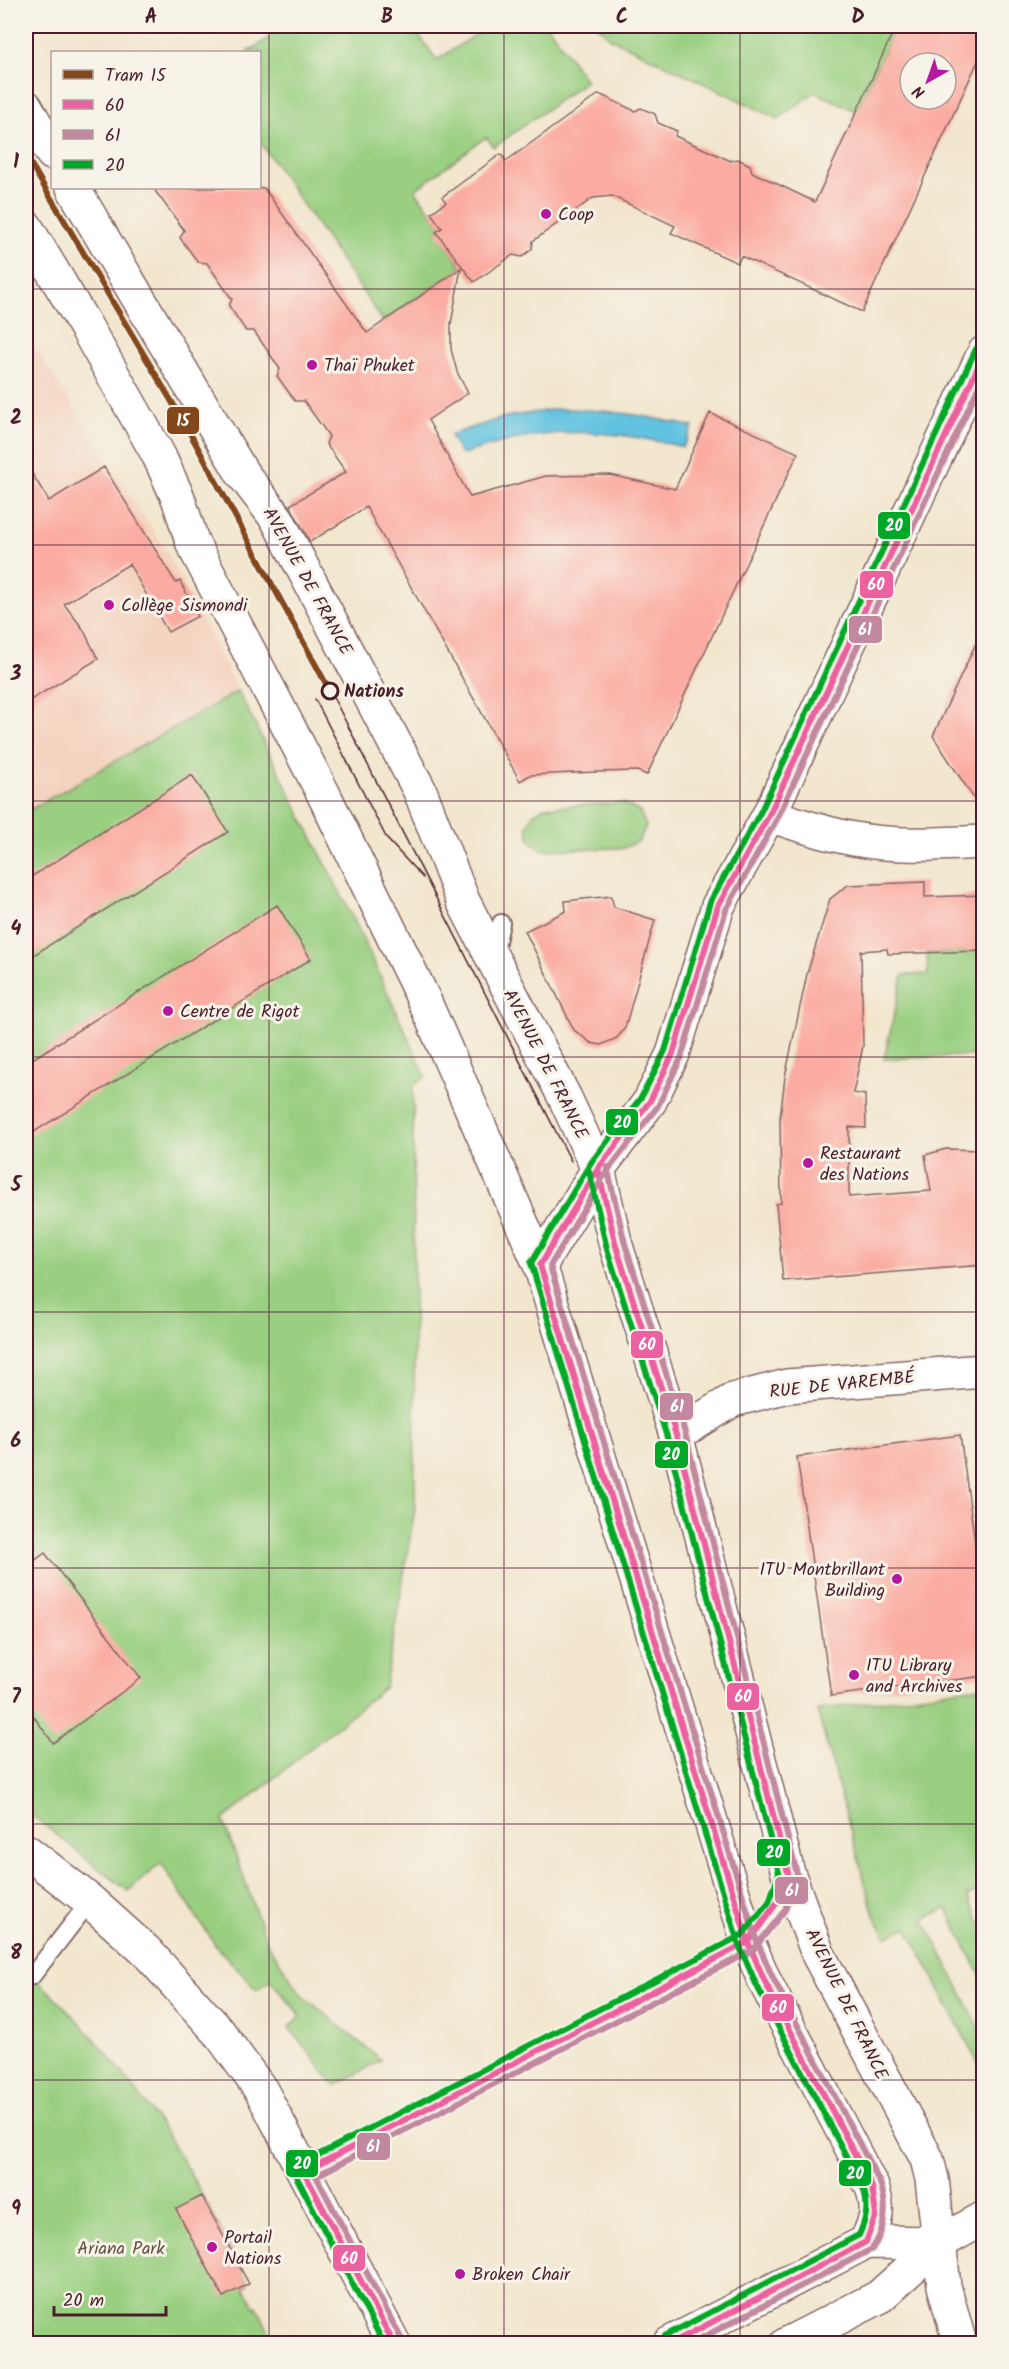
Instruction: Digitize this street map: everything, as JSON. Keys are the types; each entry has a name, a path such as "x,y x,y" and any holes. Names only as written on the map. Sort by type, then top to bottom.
{"main road":[{"path":"26,107 51,151"},
{"name":"AVENUE DE FRANCE","path":"74,189 242,473 277,519 420,791 463,901 565,1098 598,1169 616,1246 675,1435 788,1873 818,1954 927,2159 932,2179 944,2286 960,2343"},
{"path":"26,227 159,456 178,498 193,544 323,793 424,1000 540,1265 748,1942 765,1982 872,2187 878,2204 878,2218 866,2242"},
{"path":"540,1265 598,1169 644,1111 664,1075 673,1054 718,906 769,814 984,353"},
{"path":"769,814 808,828 868,841 928,845 984,842"},
{"name":"RUE DE VAREMBÉ","path":"675,1435 733,1400 787,1386 984,1371"},
{"path":"26,1851 90,1901 147,1952 218,2031 261,2090 394,2343"},
{"path":"787,2343 879,2297 939,2243 984,2218"},
{"path":"669,2343 866,2242 939,2243"}],"lane":[{"path":"493,958 501,923"},
{"path":"304,2172 748,1942 777,1906 788,1873"},
{"path":"26,1978 32,1976 90,1901"}],"shaded area":[{"name":"Collège Sismondi","path":"26,333 165,549 238,691 26,812"}],"green space":[{"path":"286,26 412,26 437,60 489,26 548,26 586,81 494,147 486,137 415,190 442,228 437,232 462,267 383,321 261,143 261,51 249,51"},
{"path":"597,26 896,26 856,111 815,92 778,119 612,39"},
{"path":"238,691 359,930 426,1077 413,1086 415,1508 385,1687 223,1820 268,1945 302,1995 381,2060 335,2086 289,2027 301,2016 270,1980 257,1990 216,1946 161,1863 128,1891 26,1811 26,812"},
{"path":"623,803 640,812 646,826 639,841 624,848 541,850 530,840 527,826 533,814 544,807"},
{"path":"983,951 983,1055 884,1059 903,975 928,974 927,953"},
{"path":"983,1686 983,1888 967,1896 983,1928 983,1980 946,1908 924,1919 983,2035 983,2073 907,1927 886,1937 874,1915 817,1710"},
{"name":"Ariana Park","path":"26,1970 91,2035 149,2108 200,2190 249,2284 244,2287 255,2307 257,2306 274,2343 26,2343"}],"water":[{"path":"558,409 626,414 693,427 683,447 625,436 572,433 545,434 519,439 461,455 450,435 505,417"}],"building":[{"path":"896,26 984,26 984,48 958,104 958,51 898,51 898,111 955,111 862,312 741,256 738,263 671,233 675,226 612,196 593,198 533,241 532,249 522,257 513,255 474,282 436,232 442,228 431,213 446,202 442,197 501,154 506,161 599,94 635,111 641,108 655,114 658,123 677,131 675,136 731,161 738,159 750,165 752,172 815,202"},
{"path":"264,188 367,333 461,268 451,324 451,349 457,372 468,393 428,420 470,497 546,476 610,475 675,489 710,413 798,453 647,775 637,771 530,775 520,781 366,507 310,542 290,505 346,472 326,444 329,436 304,401 295,401 277,376 280,369 254,331 246,331 229,306 232,299 207,263 198,262 180,238 184,230 154,189"},
{"path":"26,464 49,501 104,467 176,583 180,581 198,616 168,632 129,564 64,604 83,629 98,659 26,703"},
{"path":"984,626 984,814 933,736"},
{"path":"192,775 228,832 26,960 26,880"},
{"path":"925,882 925,897 984,895 984,951 888,954 887,949 861,951 863,1046 853,1093 865,1095 866,1128 849,1127 849,1197 931,1191 925,1155 946,1149 984,1150 984,1265 783,1281 776,1204 781,1203 780,1118 785,1077 807,974 830,899 848,885"},
{"path":"611,896 614,907 655,920 625,1028 617,1038 601,1045 591,1043 574,1030 525,931 566,911 565,901"},
{"name":"Centre de Rigot","path":"277,905 311,959 26,1137 26,1063"},
{"name":"ITU Montbrillant Building","path":"960,1435 984,1607 984,1676 831,1696 797,1457"},
{"path":"45,1553 141,1678 53,1743 26,1706 26,1567"},
{"name":"Portail Nations","path":"202,2196 249,2284 223,2297 176,2209"}],"tram line":[{"name":"15","path":"26,156 185,424 330,691"},
{"path":"330,691 571,1161"},
{"path":"315,699 387,839 423,878"}],"transit line":[{"name":"20","path":"665,2336 859,2235 865,2219 866,2202 864,2190 757,1986 739,1945 531,1263 590,1164 642,1096 665,1051 710,902 761,811 976,349"},
{"name":"60","path":"540,1265 598,1169 650,1101 673,1054 718,906 769,815 984,354"},
{"name":"61","path":"690,2344 872,2249 883,2225 885,2208 883,2191 773,1978 756,1939 550,1266 605,1174 658,1106 681,1058 726,910 777,819 984,375"},
{"name":"61","path":"402,2340 316,2176 753,1950 785,1910 797,1874 685,1433 625,1244 607,1167"},
{"name":"60","path":"598,1169 616,1246 676,1435 788,1873"},
{"name":"20","path":"384,2344 296,2176 297,2166 742,1935 769,1902 779,1873 667,1437 607,1249 589,1171"},
{"name":"60","path":"540,1265 748,1942 765,1982 872,2187 876,2215 866,2242"},
{"name":"60","path":"304,2172 748,1942 779,1900"},
{"name":"60","path":"304,2172 394,2344"},
{"name":"60","path":"670,2344 866,2242"}],"place":[{"name":"Coop","path":"546,214"},
{"name":"Thaï Phuket","path":"312,365"},
{"name":"Collège Sismondi","path":"109,605"},
{"name":"Nations","path":"330,691"},
{"name":"Centre de Rigot","path":"168,1011"},
{"name":"Restaurant des Nations","path":"808,1163"},
{"name":"ITU Montbrillant Building","path":"897,1579"},
{"name":"ITU Library and Archives","path":"854,1675"},
{"name":"Portail Nations","path":"212,2247"},
{"name":"Broken Chair","path":"460,2274"}]}
